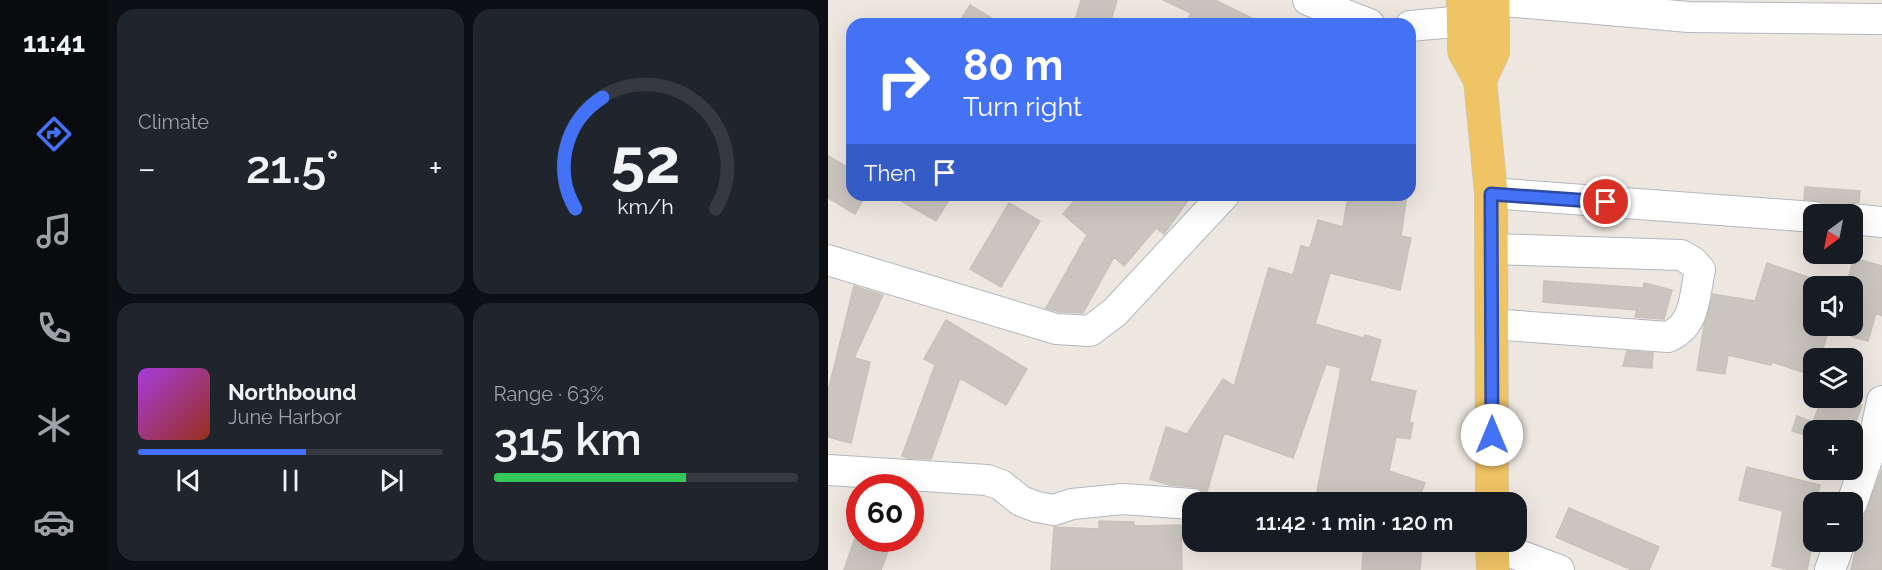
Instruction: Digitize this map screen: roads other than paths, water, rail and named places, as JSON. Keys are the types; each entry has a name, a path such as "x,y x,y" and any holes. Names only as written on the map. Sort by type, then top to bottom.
{"main road":[{"path":"1480,80 1493,52 1493,0"},
{"path":"1463,10 1464,51 1480,80 1491,194 1492,492"}],"street":[{"path":"1308,0 1354,18"},
{"path":"1493,0 1689,17 1882,19"},
{"path":"1416,24 1463,10"},
{"path":"1491,194 1803,216"},
{"path":"828,260 1056,329 1090,331 1115,312 1218,201"},
{"path":"1863,220 1882,222"},
{"path":"1491,249 1681,255 1700,270 1689,320 1680,332 1668,337 1491,324"},
{"path":"1857,492 1878,440 1882,401"},
{"path":"828,470 987,480 1001,485 1021,501 1054,510 1072,504 1122,499 1182,503"},
{"path":"1492,552 1559,570"},
{"path":"1830,570 1836,552"}]}
